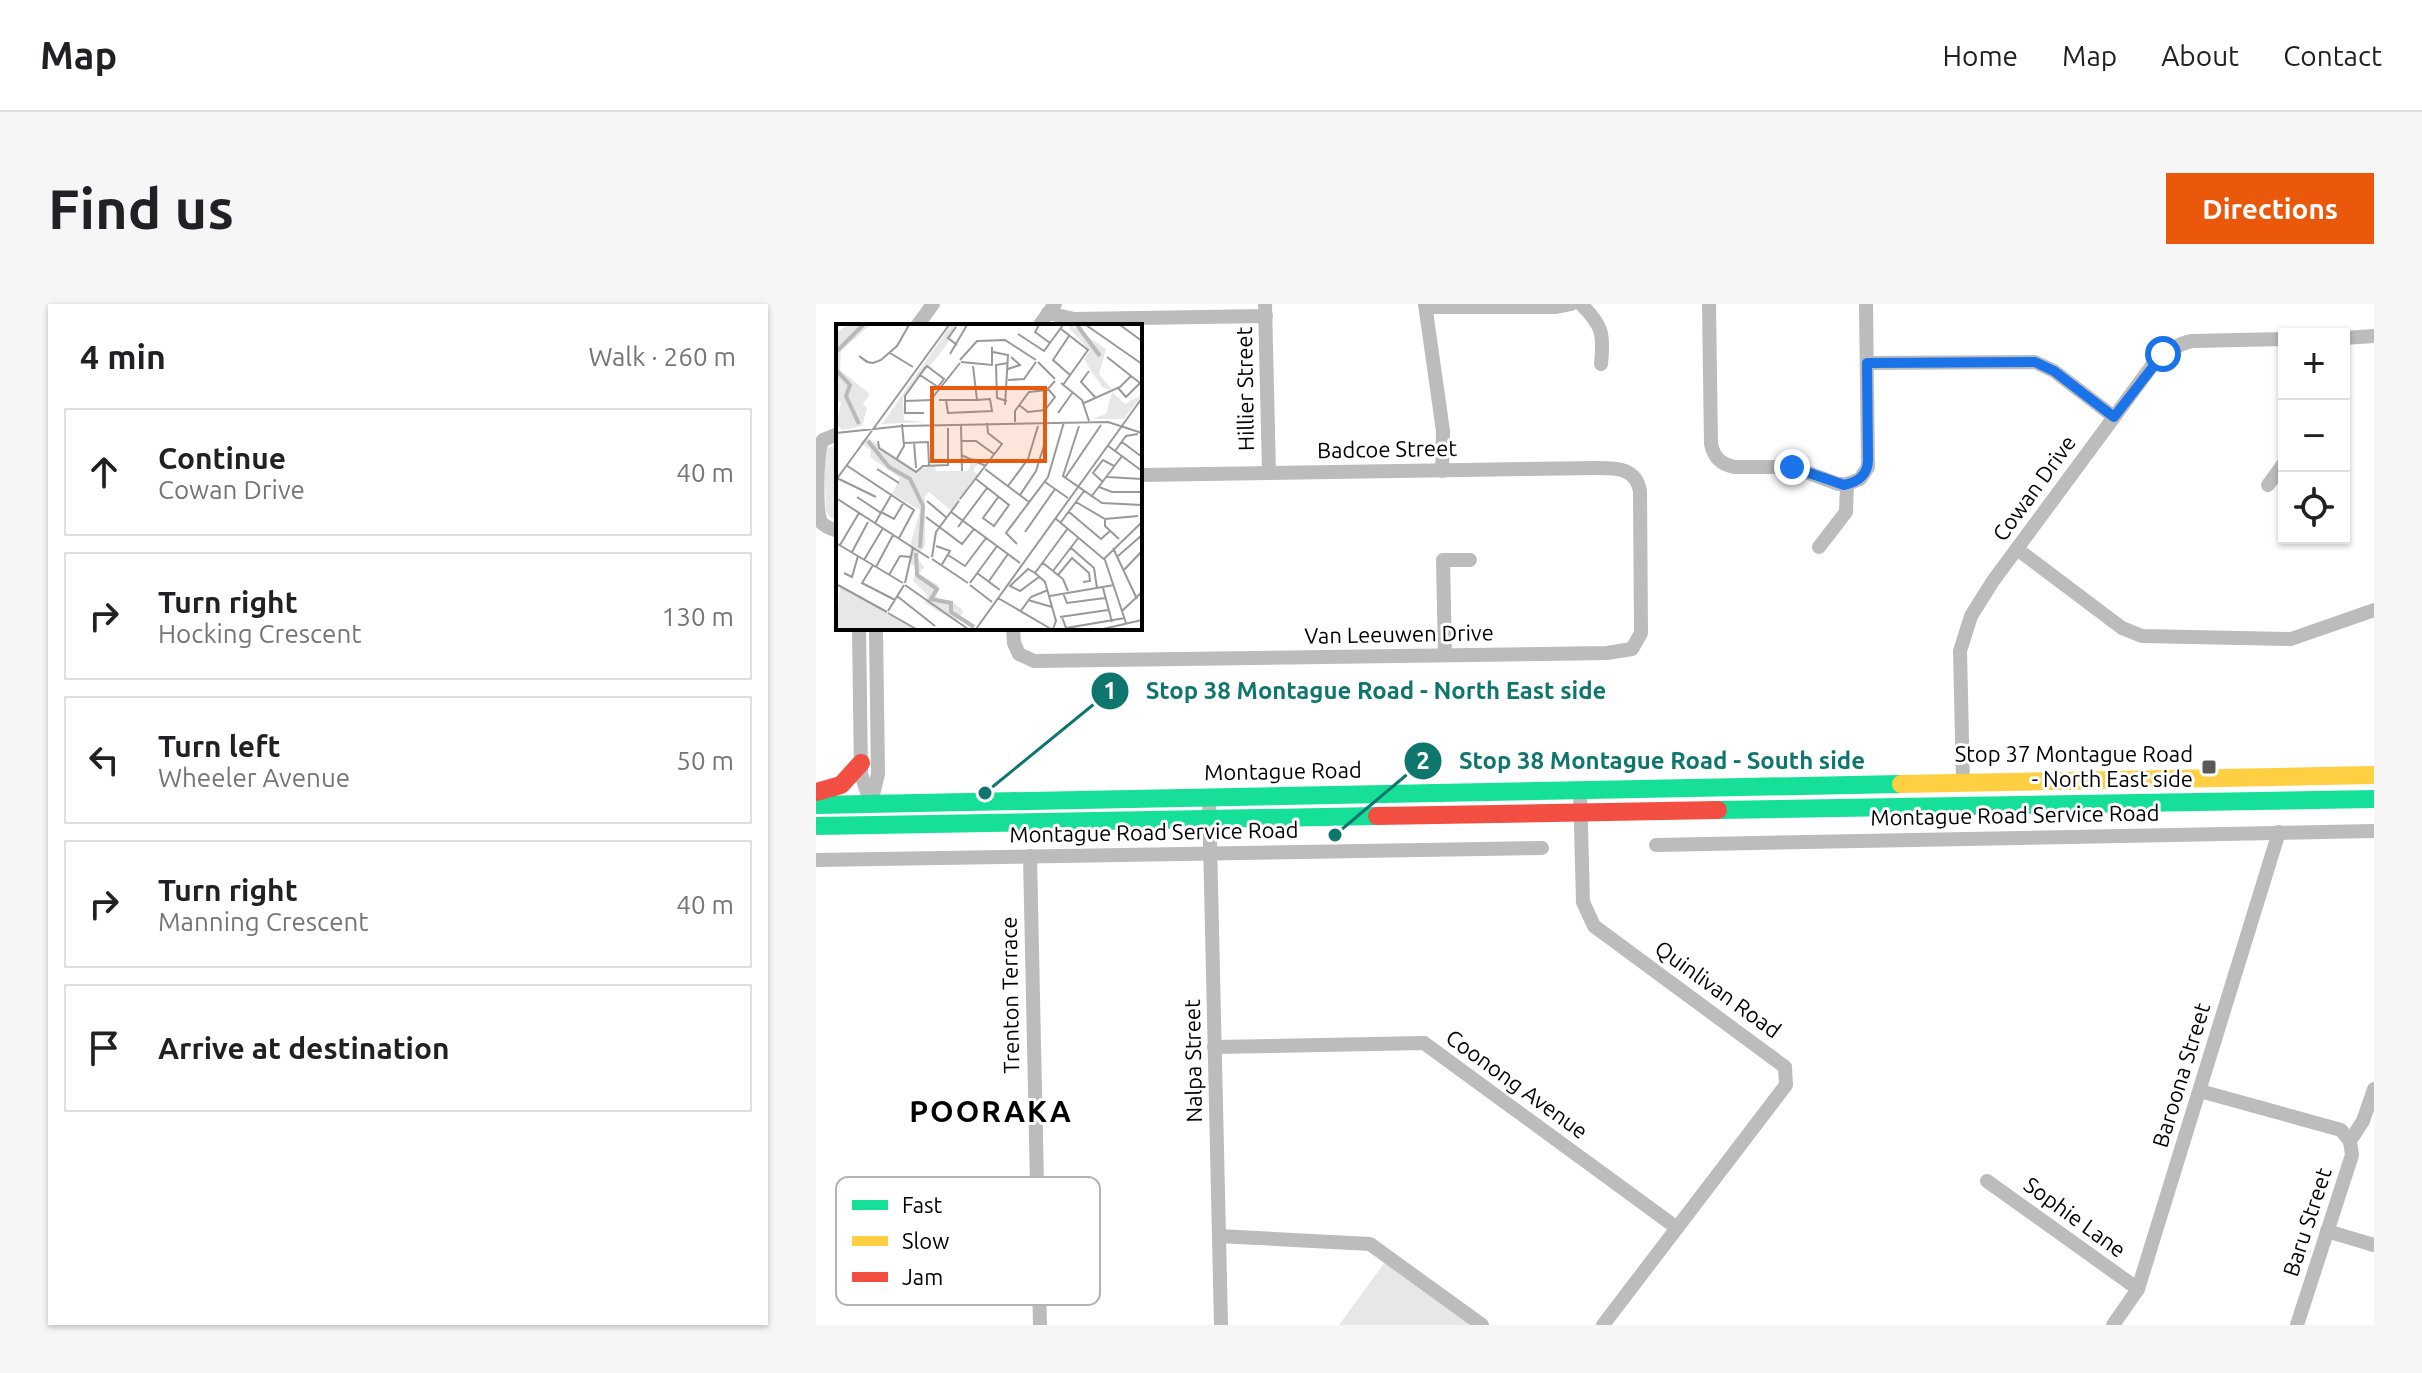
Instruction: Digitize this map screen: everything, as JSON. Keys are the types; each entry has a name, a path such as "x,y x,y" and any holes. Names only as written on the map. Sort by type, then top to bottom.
{"main road":[{"path":"816,792 841,785 861,763"},
{"name":"Montague Road","path":"816,805 2374,775"},
{"path":"1963,782 1963,806"},
{"path":"816,826 2374,799"},
{"path":"871,804 872,826"}],"street":[{"path":"918,324 933,304"},
{"path":"1442,471 1443,431 1425,306 1556,307 1571,304"},
{"path":"1581,304 1601,327 1601,364"},
{"path":"1709,304 1711,444 1717,459 1734,467 1792,467 1838,484 1860,479 1868,467 1866,304"},
{"path":"1051,308 1074,319 1265,310"},
{"name":"Hillier Street","path":"1265,310 1269,473"},
{"path":"2350,338 2374,336"},
{"name":"Cowan Drive","path":"1963,782 1962,640 1971,616 2017,549 2154,363 2182,343 2278,339"},
{"path":"1867,363 2035,362 2054,371 2114,417"},
{"path":"835,432 819,446 816,480 820,520 836,530"},
{"name":"Badcoe Street","path":"1142,475 1619,468 1633,476"},
{"path":"2268,485 2278,471"},
{"name":"Van Leeuwen Drive","path":"1013,630 1019,654 1034,661 1607,653 1632,649 1641,633 1640,491 1633,476"},
{"path":"1819,547 1846,512 1847,484"},
{"path":"2017,549 2122,628 2142,636 2291,639 2374,610"},
{"path":"1445,655 1443,560 1470,560"},
{"path":"859,630 861,774 871,804"},
{"path":"871,804 878,774 876,630"},
{"name":"Quinlivan Road","path":"1580,789 1583,902 1594,926 1785,1067 1786,1085 1603,1325"},
{"name":"Nalpa Street","path":"1209,797 1221,1325"},
{"name":"Montague Road Service Road","path":"1656,845 2374,831"},
{"name":"Baroona Street","path":"2113,1325 2138,1289 2279,832"},
{"name":"Montague Road Service Road","path":"816,860 1542,848"},
{"name":"Trenton Terrace","path":"1030,856 1036,1177"},
{"name":"Coonong Avenue","path":"1214,1047 1424,1043 1677,1228"},
{"name":"Baru Street","path":"2297,1325 2352,1155 2350,1141 2363,1121 2374,1089"},
{"path":"2200,1091 2341,1130 2350,1141"},
{"name":"Sophie Lane","path":"1987,1181 2138,1289"},
{"path":"2327,1231 2374,1245"},
{"path":"1219,1236 1370,1244 1482,1325"},
{"name":"Trenton Terrace","path":"1039,1305 1040,1325"}],"shaded area":[{"path":"836,445 836,520 826,511 824,455 827,448"},
{"path":"1385,1262 1472,1322 1469,1325 1339,1325"}],"traffic: fast":[{"path":"816,805 1901,784"},
{"path":"1718,810 2374,799"},
{"path":"816,826 1377,816"}],"traffic: slow":[{"path":"1901,784 2374,775"}],"traffic: jam":[{"path":"816,792 841,785 861,763"},
{"path":"1377,816 1718,810"}],"place":[{"name":"Stop 37 Montague Road - North East side","path":"2209,767"},
{"name":"Stop 38 Montague Road - North East side","path":"985,793"},
{"name":"Stop 38 Montague Road - South side","path":"1335,835"}],"district":[{"name":"POORAKA","path":"991,1112"}],"route":[{"path":"1792,467 1844,485 1860,479 1865,473 1868,467 1867,363 2035,362 2054,371 2114,417 2163,354"}]}
